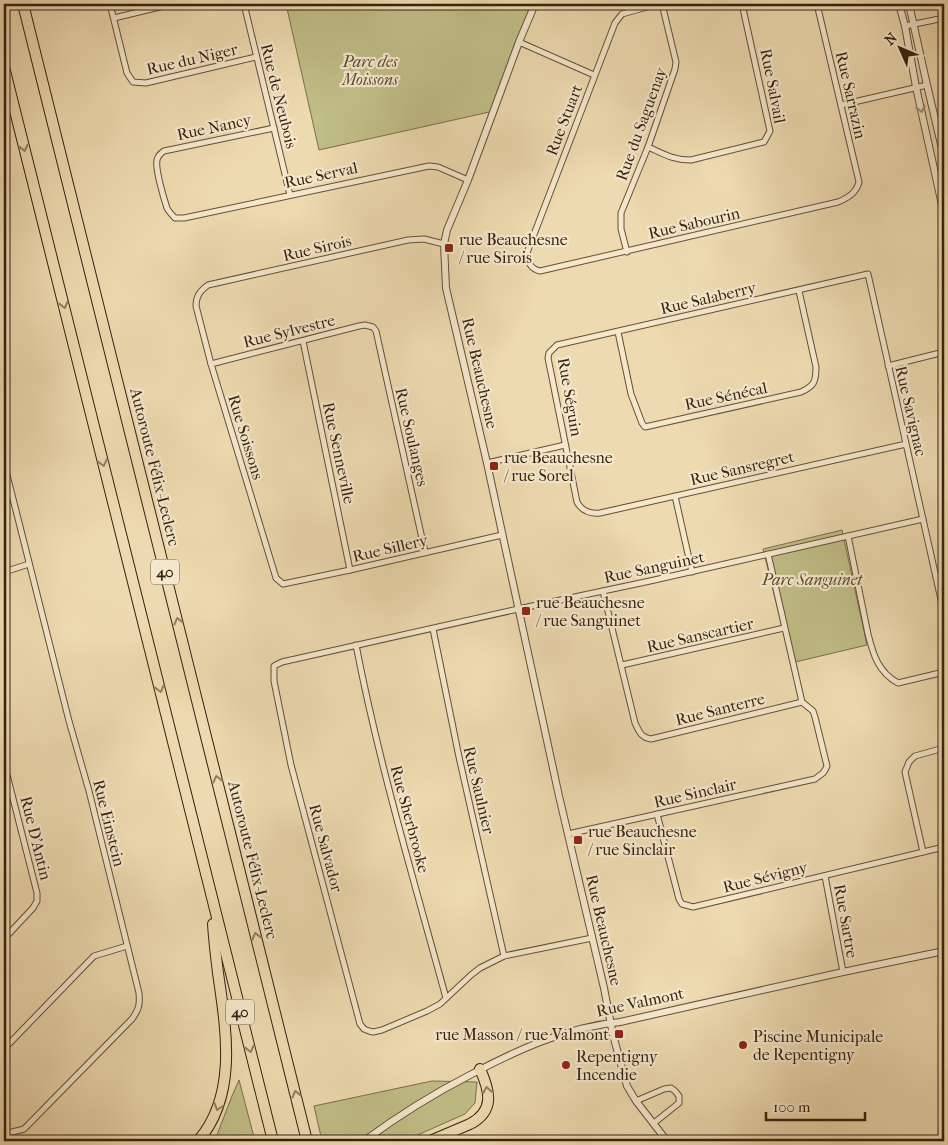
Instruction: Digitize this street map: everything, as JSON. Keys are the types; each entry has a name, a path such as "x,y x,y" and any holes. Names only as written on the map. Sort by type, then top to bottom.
{"highway":[{"name":"Autoroute Félix-Leclerc","path":"23,4 308,1141"},
{"name":"40","path":"4,67 273,1141"},
{"path":"198,1141 210,1126 216,1112 224,1084 226,1057 224,1011 208,883"},
{"path":"430,1141 477,1121 483,1115 488,1105 489,1097 487,1085 480,1070"}],"street":[{"path":"110,4 114,18 172,4"},
{"name":"Rue de Neubois","path":"244,4 290,195"},
{"name":"Rue Beauchesne","path":"535,4 447,230 444,244 446,288 487,463 568,834 627,1086 666,1141"},
{"name":"Rue Stuart","path":"536,270 526,256 594,75 617,20 626,12 658,4"},
{"name":"Rue du Saguenay","path":"626,252 621,229 621,213 648,147 675,69 676,62 662,4"},
{"name":"Rue Salvail","path":"648,147 673,158 691,160 764,142 767,139 770,131 742,4"},
{"name":"Rue Sarrazin","path":"818,4 858,182 855,191"},
{"path":"899,4 944,214"},
{"path":"910,4 944,158"},
{"name":"Rue du Niger","path":"114,18 127,73 133,82 146,83 256,57"},
{"path":"905,26 944,18"},
{"path":"519,42 594,75"},
{"path":"841,104 927,85"},
{"name":"Rue Nancy","path":"178,219 171,215 165,202 156,161 161,153 274,128"},
{"name":"Rue Serval","path":"178,219 429,166 438,167 468,180"},
{"name":"Rue Sabourin","path":"536,270 540,272 838,202 848,198 855,191"},
{"name":"Rue Sirois","path":"198,294 208,285 404,241 424,239 444,244"},
{"name":"Rue Salaberry","path":"555,346 868,274"},
{"name":"Rue Savignac","path":"868,274 944,613"},
{"name":"Rue Sénécal","path":"618,332 631,394 642,423 646,426 801,392 810,388 816,379 816,367 799,291"},
{"name":"Rue Soissons","path":"198,294 196,306 211,364 269,559 276,578 283,584"},
{"name":"Rue Sylvestre","path":"211,364 359,326 373,327"},
{"name":"Rue Soulanges","path":"373,327 376,331 425,552"},
{"name":"Rue Senneville","path":"303,341 350,570"},
{"name":"Rue Séguin","path":"555,346 549,353 548,358 577,502 584,510"},
{"path":"888,366 944,352"},
{"name":"Rue Sansregret","path":"584,510 600,513 906,444"},
{"path":"487,463 565,446"},
{"name":"Rue Einstein","path":"4,463 6,487 89,791 139,993 140,1005 136,1014 126,1026 24,1129 4,1134"},
{"path":"675,496 692,572"},
{"name":"Rue Sanguinet","path":"274,666 282,662 356,645 692,572 923,519"},
{"name":"Rue Sillery","path":"283,584 502,535"},
{"path":"848,536 868,634 878,665 891,679 898,683 944,672"},
{"path":"768,554 802,702"},
{"path":"4,572 28,564"},
{"path":"603,591 622,666"},
{"name":"Rue Saulnier","path":"433,628 459,757 504,956"},
{"name":"Rue Sanscartier","path":"622,666 784,628"},
{"name":"Rue Sherbrooke","path":"356,645 386,783 446,998"},
{"name":"Rue Salvador","path":"274,666 274,681 291,765 360,1024 369,1031 382,1030 411,1019 440,1004 446,998"},
{"name":"Rue Santerre","path":"622,666 635,723 641,735 651,739 802,702"},
{"name":"Rue Sinclair","path":"568,834 815,779 827,766 813,711 802,702"},
{"path":"922,852 905,772 915,756 944,748"},
{"name":"Rue D'Antin","path":"4,762 37,894 37,901 33,908 4,938"},
{"name":"Rue Sévigny","path":"657,814 679,900 682,904 693,907 944,847"},
{"name":"Rue Sartre","path":"825,876 843,972"},
{"path":"446,998 480,968 504,956 592,938"},
{"path":"4,1049 94,956 127,946"},
{"name":"Rue Valmont","path":"364,1141 419,1104 480,1070 544,1040 600,1024 944,951"},
{"path":"636,1101 664,1089 671,1088 675,1090 679,1096 679,1103 654,1123"}],"green space":[{"name":"Parc des Moissons","path":"286,4 535,4 494,111 319,150"},
{"name":"Parc Sanguinet","path":"842,530 867,645 791,663 763,549"},
{"path":"239,1080 255,1141 214,1141 215,1140"},
{"path":"432,1081 477,1082 475,1103 465,1114 404,1141 322,1141 314,1106"}],"place":[{"name":"rue Beauchesne / rue Sirois","path":"449,248"},
{"name":"rue Beauchesne / rue Sorel","path":"494,466"},
{"name":"rue Beauchesne / rue Sanguinet","path":"526,611"},
{"name":"rue Beauchesne / rue Sinclair","path":"578,840"},
{"name":"rue Masson / rue Valmont","path":"619,1034"},
{"name":"Piscine Municipale de Repentigny","path":"743,1045"},
{"name":"Repentigny Incendie","path":"566,1065"}]}
